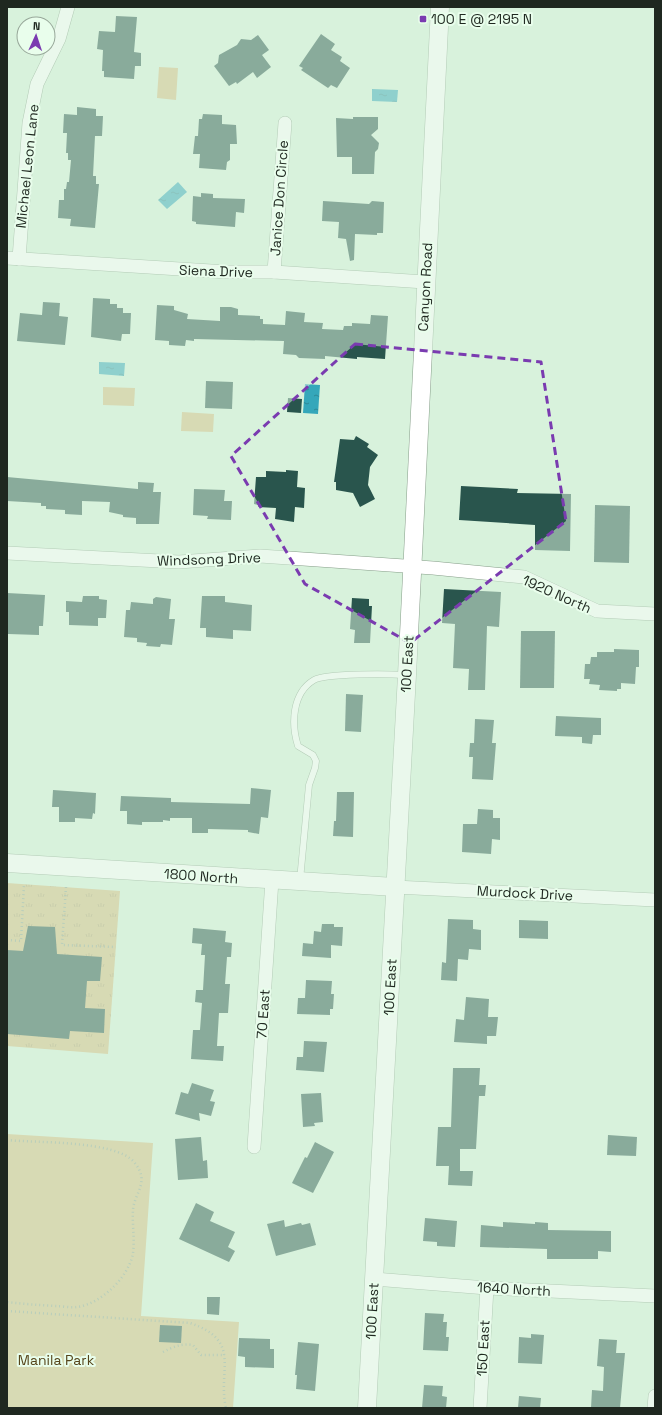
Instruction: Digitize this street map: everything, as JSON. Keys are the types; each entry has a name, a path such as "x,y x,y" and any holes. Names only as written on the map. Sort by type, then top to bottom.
{"main road":[{"name":"Canyon Road","path":"412,566 425,282 440,7"},
{"name":"100 East","path":"367,1408 412,566"},
{"name":"1800 North","path":"7,863 395,887"}],"street":[{"name":"Michael Leon Lane","path":"13,258 29,123 37,84 58,39 68,7"},
{"name":"Janice Don Circle","path":"274,272 285,123"},
{"name":"Siena Drive","path":"13,258 227,272 274,272 425,282"},
{"name":"Windsong Drive","path":"7,553 179,562 260,556 412,566"},
{"name":"1920 North","path":"412,566 524,577 597,611 655,614"},
{"name":"70 East","path":"254,1148 272,880"},
{"name":"Murdock Drive","path":"395,887 655,900"},
{"name":"1640 North","path":"374,1279 487,1288 655,1296"},
{"name":"150 East","path":"480,1408 487,1288"},
{"path":"654,1408 655,1396"}],"lane":[{"path":"299,882 309,785 316,761 313,755 298,746 295,738 295,713 298,696 304,688 316,679 381,674 407,676"}],"path":[{"path":"7,940 21,941 24,885"},
{"path":"66,887 62,945 116,947"},
{"path":"7,1140 91,1145 116,1152 134,1161 142,1176 139,1194 133,1207 133,1252 128,1267 114,1286 93,1302 77,1307 7,1302"},
{"path":"7,1311 190,1323 203,1327 219,1341 225,1354 226,1408"},
{"path":"163,1352 179,1344 188,1344 192,1345 201,1355 225,1354"}],"highlighted area":[{"path":"355,344 541,362 566,521 410,643 305,584 231,456"}],"green space":[{"path":"159,67 178,68 176,100 157,98"},
{"path":"103,387 135,388 134,406 103,405"},
{"path":"182,412 214,414 213,432 181,431"},
{"path":"7,883 120,891 108,1054 7,1046"},
{"name":"Manila Park","path":"7,1134 153,1143 141,1316 239,1322 233,1408 7,1408"}],"water":[{"path":"372,89 398,90 397,102 372,101"},
{"path":"178,182 187,192 167,209 158,200"},
{"path":"99,362 125,363 124,376 99,374"},
{"path":"305,384 320,385 318,414 303,413"}],"building":[{"path":"116,16 137,17 134,52 141,53 141,66 135,66 134,79 104,77 104,71 102,71 103,50 97,49 99,31 115,32"},
{"path":"321,34 335,44 331,50 342,57 340,61 350,68 337,88 331,85 328,88 301,70 303,68 299,66"},
{"path":"258,35 269,50 262,55 271,67 257,78 253,72 237,84 236,82 229,86 214,66 218,63 219,55 237,45 241,39 251,40"},
{"path":"77,107 96,109 96,116 103,116 102,136 95,136 93,176 96,176 96,184 99,184 95,228 70,226 71,219 58,218 59,200 64,200 64,189 66,189 67,182 69,182 71,160 68,160 68,153 66,153 67,133 63,133 64,114 77,115"},
{"path":"203,114 222,115 222,124 236,125 237,144 230,144 230,160 227,162 226,170 199,168 200,154 193,154 195,136 198,136 199,119 202,119"},
{"path":"353,117 378,117 378,129 371,135 379,143 378,149 375,152 374,174 352,174 352,157 337,157 336,118 353,119"},
{"path":"201,193 213,194 213,198 245,199 244,213 236,212 235,227 196,224 196,222 192,221 193,196 201,197"},
{"path":"323,201 369,204 372,201 384,202 383,233 377,233 377,235 355,234 354,260 350,261 346,239 338,238 339,222 322,221"},
{"path":"93,298 110,299 110,304 117,304 117,308 123,308 123,313 131,313 130,334 122,334 121,341 91,337"},
{"path":"43,302 60,303 59,316 68,317 65,345 17,341 20,313 42,315"},
{"path":"157,305 174,306 174,310 188,314 187,319 220,321 220,307 231,307 238,309 238,315 260,316 260,319 263,319 263,324 285,325 286,311 305,313 304,322 323,323 322,329 343,330 344,326 352,326 352,323 370,324 371,315 388,316 385,359 357,357 357,359 325,356 325,359 299,358 296,355 283,354 284,341 194,339 194,341 186,340 185,346 169,345 169,341 155,340"},
{"path":"206,381 233,382 232,409 205,408"},
{"path":"288,398 302,399 301,413 287,412"},
{"path":"356,436 369,444 367,447 378,455 370,467 368,485 375,499 360,507 353,493 336,490 336,482 334,482 340,439 354,440"},
{"path":"286,470 298,471 297,487 305,488 304,508 295,507 294,522 275,519 276,508 258,507 258,505 254,504 256,477 266,477 266,471 286,472"},
{"path":"7,477 138,489 138,482 154,483 153,492 161,492 159,524 136,524 136,518 123,517 123,515 109,512 110,502 82,501 82,515 65,514 65,510 46,509 46,506 41,506 41,503 7,501"},
{"path":"461,486 518,489 517,493 571,494 570,551 535,550 535,525 459,520"},
{"path":"194,489 225,490 224,501 232,501 231,520 207,519 208,516 193,515"},
{"path":"595,505 630,506 629,563 594,562"},
{"path":"444,589 501,592 499,627 487,626 485,690 468,690 469,669 453,668 455,624 442,623"},
{"path":"7,593 45,595 43,626 39,626 39,635 8,634"},
{"path":"83,596 99,596 99,599 107,600 106,618 98,618 98,626 69,625 69,612 66,612 66,601 82,602"},
{"path":"202,596 225,596 225,602 252,605 251,631 233,630 233,639 206,637 206,628 200,628"},
{"path":"156,597 171,599 169,619 175,619 172,645 161,644 160,647 146,646 147,643 137,642 137,638 124,637 126,610 130,610 131,602 153,604 153,599"},
{"path":"352,598 369,599 369,606 372,606 370,643 354,643 355,630 350,629"},
{"path":"521,631 555,631 554,688 520,688"},
{"path":"614,649 639,650 639,667 636,667 635,684 621,683 621,689 617,689 617,691 599,690 600,685 589,684 590,679 584,679 585,664 590,664 591,657 597,657 597,652 614,652"},
{"path":"346,694 363,695 361,732 345,731"},
{"path":"556,716 601,718 601,735 593,735 592,744 582,743 582,737 555,736"},
{"path":"475,719 494,720 492,743 496,743 493,780 472,779 473,757 469,757 470,743 474,743"},
{"path":"251,788 271,790 268,818 261,817 259,834 248,832 248,830 208,829 208,833 192,833 192,818 170,818 170,821 163,820 163,822 142,822 142,825 127,824 127,811 120,811 121,796 171,798 171,802 250,804"},
{"path":"53,790 96,793 95,814 93,813 92,819 75,818 75,822 59,822 59,807 52,807"},
{"path":"337,792 354,792 353,837 333,836 334,821 336,821"},
{"path":"478,809 493,810 493,818 500,818 500,840 492,839 491,854 462,852 463,824 477,824"},
{"path":"448,919 473,920 473,929 481,930 481,950 469,949 468,960 458,959 457,981 441,980 442,962 446,963"},
{"path":"519,920 548,921 548,939 519,938"},
{"path":"322,924 334,924 334,927 343,927 342,946 331,945 331,958 302,956 303,943 313,944 314,931 321,932"},
{"path":"28,926 55,927 57,954 102,957 100,981 87,981 85,1008 105,1009 104,1033 70,1031 69,1039 7,1034 7,950 23,951"},
{"path":"193,928 226,931 225,942 232,943 231,957 227,957 225,984 230,984 228,1013 219,1013 217,1046 224,1046 223,1061 191,1059 193,1030 200,1030 202,1003 195,1002 196,990 203,990 205,955 201,955 202,944 192,943"},
{"path":"306,980 332,981 331,994 334,994 333,1009 330,1009 330,1015 297,1014 298,998 305,998"},
{"path":"466,997 489,999 488,1017 498,1017 496,1036 487,1036 487,1044 454,1042 456,1019 464,1020"},
{"path":"304,1041 327,1042 324,1072 296,1070 297,1057 303,1057"},
{"path":"453,1068 480,1068 479,1085 486,1085 485,1096 479,1096 476,1149 460,1149 460,1171 473,1171 472,1186 448,1185 449,1166 436,1166 438,1127 451,1127"},
{"path":"192,1083 214,1090 210,1101 215,1102 211,1116 199,1113 200,1121 175,1114 181,1092 188,1094"},
{"path":"321,1093 323,1122 314,1123 315,1126 303,1127 301,1094"},
{"path":"608,1135 637,1137 636,1156 607,1155"},
{"path":"201,1137 203,1161 207,1160 208,1178 178,1180 175,1139"},
{"path":"315,1142 334,1152 313,1193 292,1183 305,1157 307,1158"},
{"path":"196,1203 214,1212 210,1221 235,1232 228,1247 235,1251 229,1262 179,1239"},
{"path":"425,1218 457,1221 455,1247 437,1246 437,1242 423,1241"},
{"path":"284,1220 285,1227 301,1223 302,1225 310,1223 316,1245 276,1256 267,1224"},
{"path":"503,1222 535,1224 535,1222 548,1223 548,1230 611,1231 611,1252 598,1251 598,1259 547,1259 547,1249 480,1247 481,1225 503,1227"},
{"path":"207,1297 220,1297 219,1315 207,1314"},
{"path":"425,1313 444,1314 443,1322 447,1322 446,1337 449,1337 448,1351 423,1350"},
{"path":"160,1325 182,1326 181,1343 159,1342"},
{"path":"531,1334 544,1335 542,1364 518,1363 519,1337 531,1338"},
{"path":"239,1338 270,1339 270,1349 274,1349 274,1368 245,1367 245,1357 238,1356"},
{"path":"599,1339 617,1340 616,1353 625,1353 620,1408 591,1408 592,1390 603,1391 604,1367 597,1366"},
{"path":"298,1342 319,1344 315,1391 296,1389 297,1375 295,1375"},
{"path":"424,1385 443,1386 442,1396 447,1397 446,1408 422,1408"},
{"path":"519,1396 541,1398 540,1408 518,1408"}],"place":[{"name":"100 E @ 2195 N","path":"423,19"}]}
